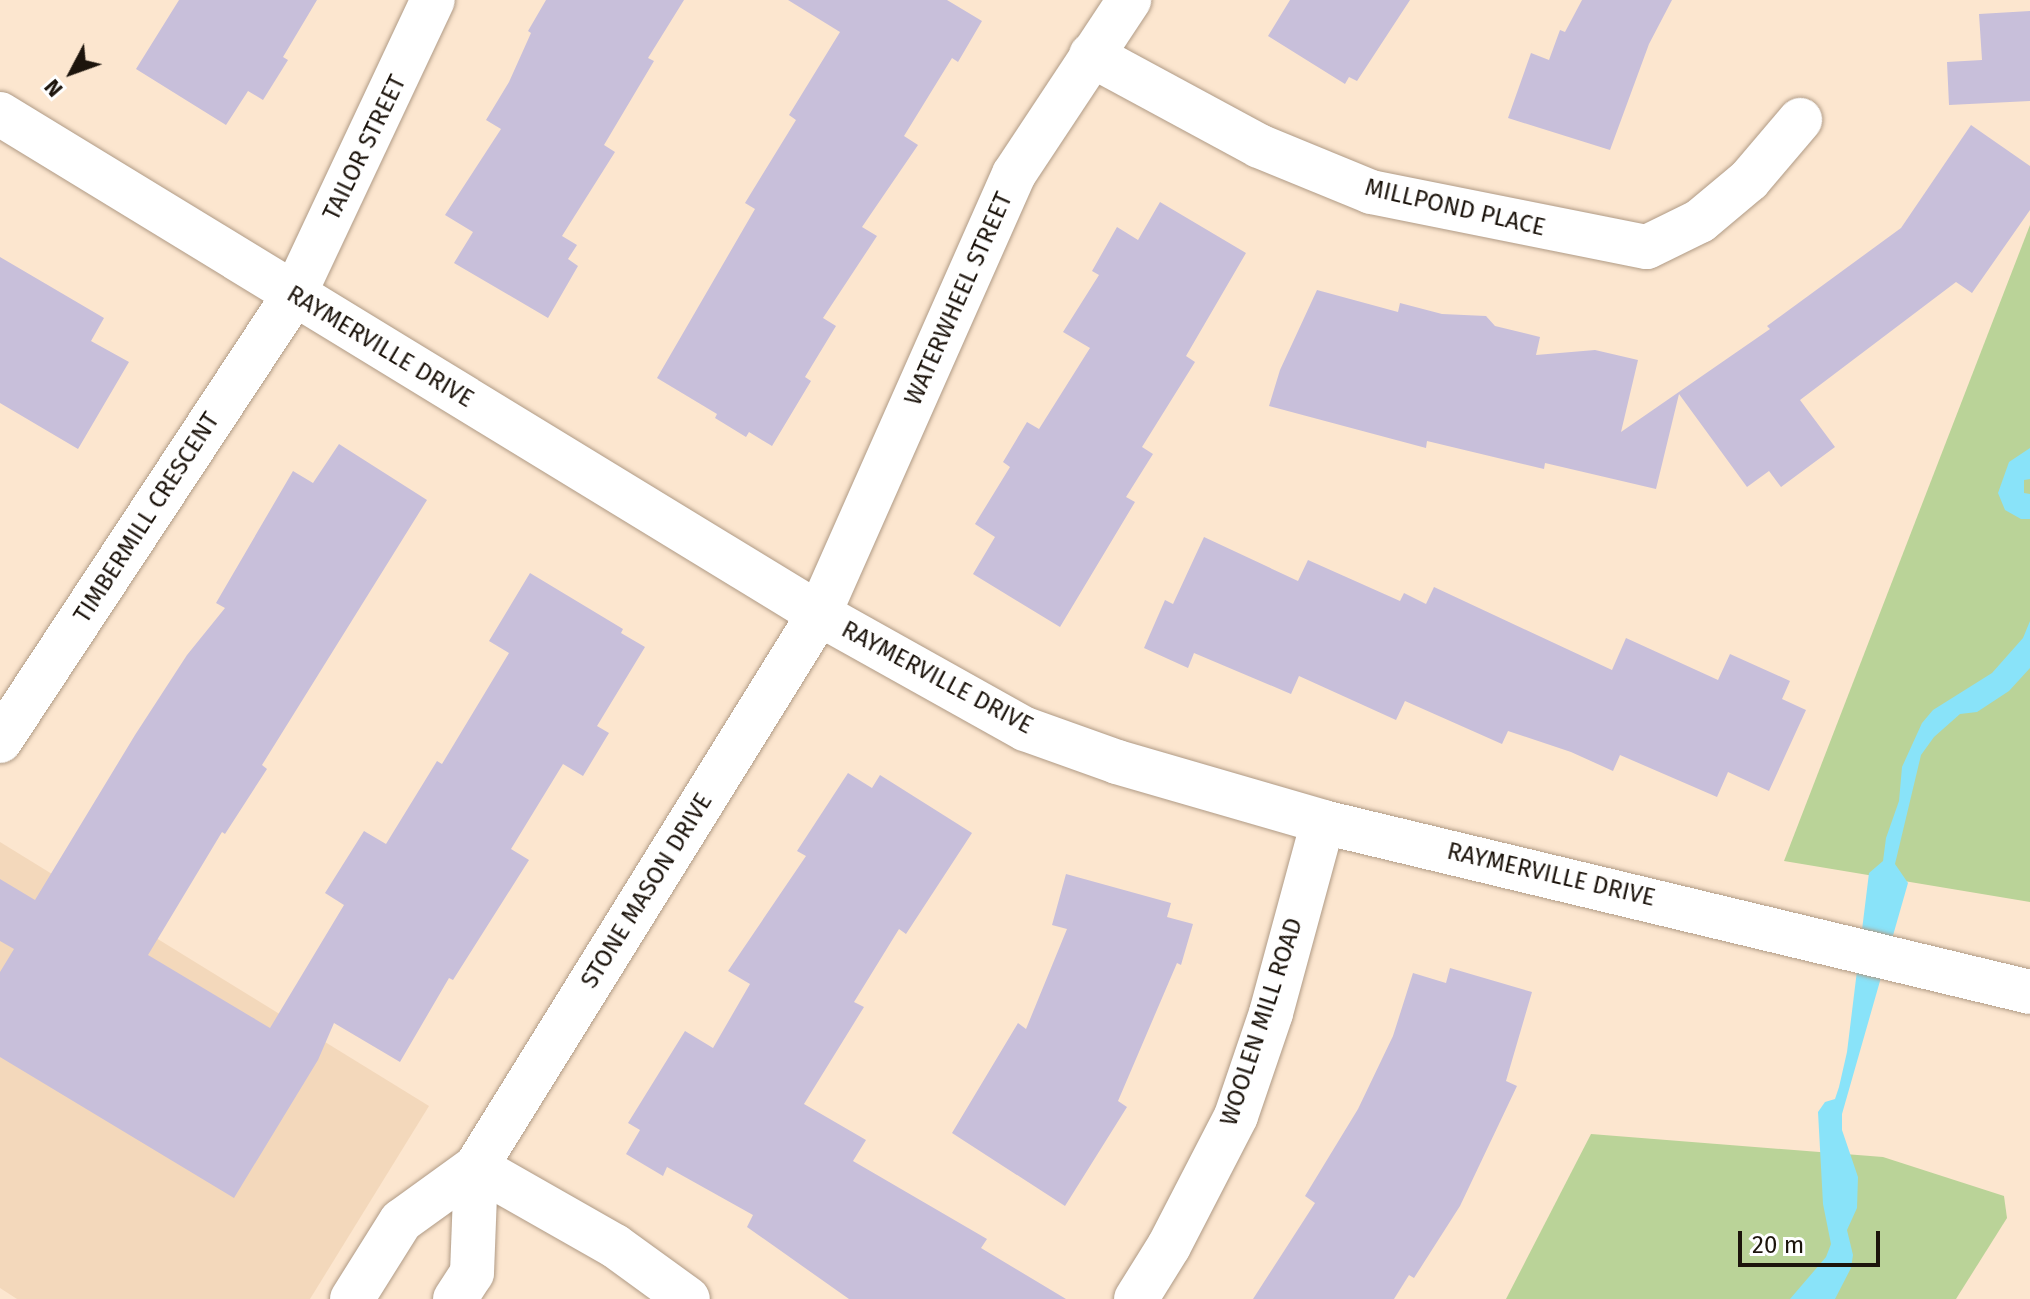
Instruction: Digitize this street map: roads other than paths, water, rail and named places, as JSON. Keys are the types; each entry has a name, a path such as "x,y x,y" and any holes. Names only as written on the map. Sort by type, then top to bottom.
{"street":[{"name":"TAILOR STREET","path":"294,295 433,0"},
{"name":"WATERWHEEL STREET","path":"819,614 1014,174 1129,0"},
{"name":"MILLPOND PLACE","path":"1091,55 1259,146 1371,192 1647,247 1700,221 1713,211 1749,180 1800,120"},
{"name":"RAYMERVILLE DRIVE","path":"0,114 819,614 1025,729 1117,762 1323,822 2030,992"},
{"name":"TIMBERMILL CRESCENT","path":"0,741 294,295"},
{"name":"STONE MASON DRIVE","path":"352,1299 401,1221 476,1167 819,614"},
{"name":"WOOLEN MILL ROAD","path":"1136,1299 1169,1246 1236,1116 1271,1013 1323,822"},
{"name":"STONE MASON DRIVE","path":"455,1299 472,1273 476,1167"},
{"path":"476,1167 615,1246 688,1299"}],"water":[{"path":"2030,448 2030,479 2024,480 2024,493 2030,494 2030,519 2021,519 2005,510 1998,493 2009,462"},
{"path":"2030,621 2030,668 2009,691 1977,712 1960,714 1934,737 1921,755 1895,864 1908,883 1842,1114 1842,1130 1858,1177 1857,1208 1847,1230 1853,1255 1851,1268 1835,1299 1790,1299 1826,1257 1831,1244 1823,1204 1818,1112 1825,1102 1835,1099 1839,1087 1847,1052 1869,873 1883,861 1886,838 1899,801 1902,767 1922,723 1933,710 1992,673 2023,638"}]}
